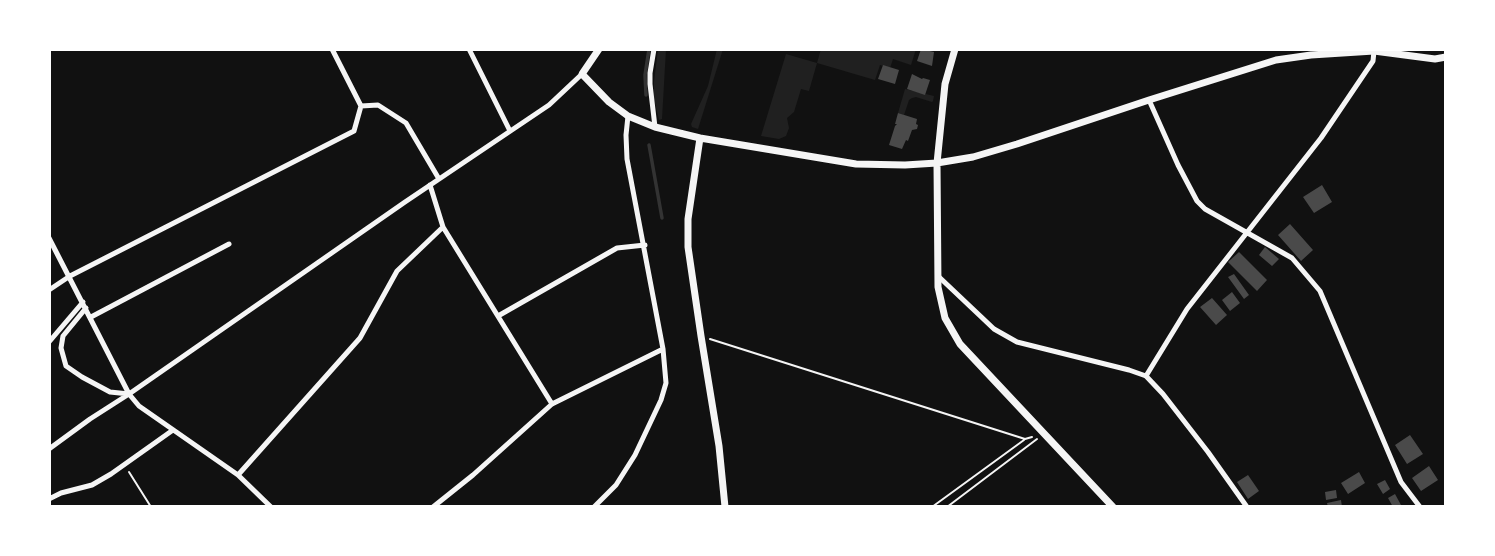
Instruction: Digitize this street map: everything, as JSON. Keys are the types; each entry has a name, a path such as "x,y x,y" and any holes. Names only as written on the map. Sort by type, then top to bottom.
{"street":[{"path":"49,290 69,276 354,131 361,106 332,49"},
{"path":"469,49 510,131"},
{"path":"654,49 650,84 655,127"},
{"path":"955,49 945,84 937,163 938,276 940,303 945,318 960,344 1113,507"},
{"path":"49,449 549,105 582,74 596,51"},
{"path":"582,74 609,102 628,116 655,127 700,138 856,163 905,164 937,163 973,157 1276,60 1374,51 1435,59 1446,57"},
{"path":"1146,376 1187,309 1321,138 1373,61 1374,51"},
{"path":"1149,100 1197,201 1205,209 1292,258 1320,291 1401,482 1420,507"},
{"path":"361,106 378,105 406,123 439,179"},
{"path":"594,507 616,485 635,455 661,400 666,383 663,349 645,245 627,159 628,116"},
{"path":"700,138 688,219 691,276 719,446 725,507"},
{"path":"430,185 443,227 552,404"},
{"path":"239,475 360,338 397,271 443,227"},
{"path":"49,238 129,394 139,406 239,475 271,507"},
{"path":"91,317 229,244"},
{"path":"498,316 617,248 645,245"},
{"path":"938,276 994,329 1017,342 1146,376 1208,452 1247,507"},
{"path":"84,305 63,336 61,348 66,366 110,392 129,394"},
{"path":"49,342 84,305"},
{"path":"433,507 552,404 663,349"},
{"path":"49,499 92,485 173,429"}],"path":[{"path":"701,336 1025,439"},
{"path":"932,507 1025,439 1043,434"},
{"path":"947,507 1043,434"},
{"path":"124,465 151,507"}],"shaded area":[{"path":"658,49 666,49 662,119 659,120 654,99"},
{"path":"717,49 723,49 698,129 691,124 708,86"},
{"path":"821,49 916,49 911,65 893,59 890,68 880,65 875,80 817,63"},
{"path":"786,54 817,63 809,91 801,89 794,112 787,118 789,128 786,136 779,139 761,136"},
{"path":"905,89 934,96 933,101 912,98 904,115 898,113"}],"building":[{"path":"921,49 934,52 932,66 917,61"},
{"path":"883,65 899,70 895,84 878,79"},
{"path":"912,74 930,80 925,95 907,89"},
{"path":"898,113 917,119 918,125 917,129 912,130 902,149 889,145"},
{"path":"1322,185 1332,202 1314,213 1303,197"},
{"path":"1290,224 1313,250 1301,261 1278,235"},
{"path":"1265,247 1279,259 1272,266 1259,255"},
{"path":"1239,252 1267,280 1257,291 1228,262"},
{"path":"1234,274 1249,295 1244,299 1228,277"},
{"path":"1232,292 1240,303 1230,311 1222,300"},
{"path":"1212,298 1227,315 1216,325 1200,307"},
{"path":"1410,435 1423,454 1407,464 1395,445"},
{"path":"1429,466 1438,480 1421,491 1412,478"},
{"path":"1359,472 1365,483 1348,494 1341,483"},
{"path":"1248,475 1259,491 1248,499 1237,482"},
{"path":"1385,480 1390,489 1383,494 1377,484"},
{"path":"1336,490 1337,498 1326,500 1325,492"},
{"path":"1395,494 1401,505 1398,507 1393,507 1388,498"},
{"path":"1341,500 1342,507 1328,507 1327,503"}],"waterway":[{"path":"646,95 645,75 649,49"},
{"path":"649,145 662,218"}]}
